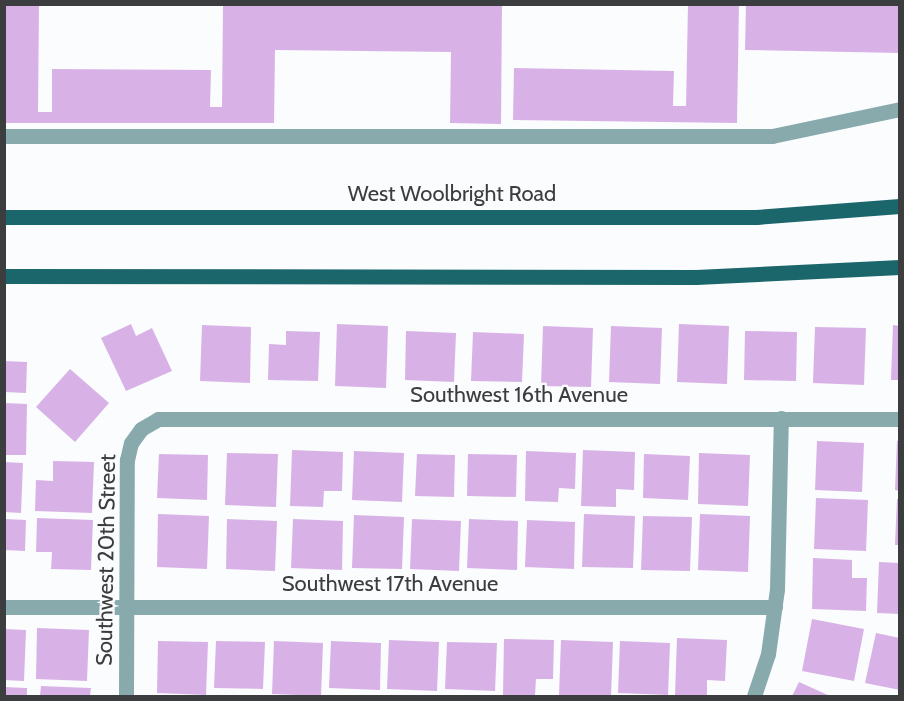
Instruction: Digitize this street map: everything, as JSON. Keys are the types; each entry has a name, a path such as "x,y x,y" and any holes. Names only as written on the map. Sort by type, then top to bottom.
{"main road":[{"name":"West Woolbright Road","path":"4,217 756,217 900,206"},
{"path":"4,276 696,277 900,267"}],"street":[{"path":"4,136 772,136 900,109"},
{"name":"Southwest 16th Avenue","path":"141,429 158,418 181,416 900,418"},
{"path":"754,696 768,654 775,607 781,418"},
{"name":"Southwest 20th Street","path":"126,696 127,460 131,443 141,429"},
{"name":"Southwest 17th Avenue","path":"4,607 775,607"}],"building":[{"path":"4,4 39,4 38,112 52,112 52,69 211,70 210,107 222,107 223,4 502,4 501,124 450,123 451,52 275,50 274,123 4,123"},
{"path":"688,4 739,4 737,123 513,120 514,68 674,71 673,106 686,106"},
{"path":"746,4 900,4 900,53 745,50"},
{"path":"131,324 136,336 152,328 172,371 126,391 101,338"},
{"path":"337,324 388,326 386,388 335,386"},
{"path":"679,324 729,326 727,384 677,382"},
{"path":"202,325 251,327 250,383 200,381"},
{"path":"893,325 900,326 900,380 891,380"},
{"path":"543,326 593,328 591,387 541,386"},
{"path":"611,326 662,328 660,384 609,382"},
{"path":"815,327 866,328 864,385 813,383"},
{"path":"286,331 320,332 318,381 268,380 269,344 286,345"},
{"path":"406,331 456,333 454,382 405,380"},
{"path":"745,331 797,332 796,381 744,380"},
{"path":"473,332 524,334 522,382 471,381"},
{"path":"4,361 27,362 26,393 4,392"},
{"path":"70,369 109,403 75,442 36,407"},
{"path":"4,403 27,404 26,455 4,455"},
{"path":"817,441 864,443 862,492 815,490"},
{"path":"897,441 900,441 900,491 895,490"},
{"path":"292,450 343,452 342,491 324,491 323,507 290,506"},
{"path":"583,450 635,452 634,490 616,489 616,507 581,506"},
{"path":"354,451 404,453 402,502 352,500"},
{"path":"526,451 576,453 575,489 559,488 558,502 525,501"},
{"path":"227,453 278,454 276,507 225,505"},
{"path":"699,453 750,455 748,506 698,504"},
{"path":"159,454 208,455 207,500 157,498"},
{"path":"417,454 455,455 454,497 415,496"},
{"path":"468,454 517,455 516,497 467,496"},
{"path":"644,454 690,456 688,500 643,498"},
{"path":"53,461 94,462 92,513 35,511 36,480 53,481"},
{"path":"4,462 23,463 21,513 4,512"},
{"path":"816,498 868,500 866,551 814,549"},
{"path":"897,499 900,499 900,545 895,545"},
{"path":"158,514 209,516 207,569 157,567"},
{"path":"584,514 635,516 633,568 582,567"},
{"path":"700,514 750,516 748,572 698,570"},
{"path":"354,515 404,517 402,569 352,568"},
{"path":"643,516 692,517 690,571 641,570"},
{"path":"37,518 93,520 91,570 51,569 52,552 36,552"},
{"path":"4,519 26,520 25,551 4,550"},
{"path":"227,519 277,521 275,571 226,569"},
{"path":"293,519 343,521 342,570 291,568"},
{"path":"412,519 461,521 459,571 410,569"},
{"path":"469,519 518,521 517,570 467,568"},
{"path":"527,520 575,522 574,569 525,567"},
{"path":"813,558 852,560 852,578 867,578 866,611 812,609"},
{"path":"879,562 900,563 900,614 877,613"},
{"path":"812,619 864,629 854,681 802,671"},
{"path":"37,628 89,630 87,681 36,679"},
{"path":"4,629 26,630 24,681 4,680"},
{"path":"876,633 900,638 900,690 865,683"},
{"path":"677,638 727,640 725,681 707,680 707,696 675,695"},
{"path":"504,639 554,640 553,679 536,679 535,695 503,695"},
{"path":"389,640 439,642 437,691 387,689"},
{"path":"561,640 613,642 611,696 559,696"},
{"path":"158,641 208,642 206,695 157,693"},
{"path":"216,641 265,642 263,689 214,688"},
{"path":"274,641 323,643 321,696 272,694"},
{"path":"331,641 381,643 380,690 329,688"},
{"path":"620,641 670,643 668,695 618,693"},
{"path":"447,642 497,643 495,691 445,689"},
{"path":"799,682 830,696 792,696"},
{"path":"41,686 91,688 90,696 40,696"},
{"path":"4,687 27,688 27,696 4,696"}]}
